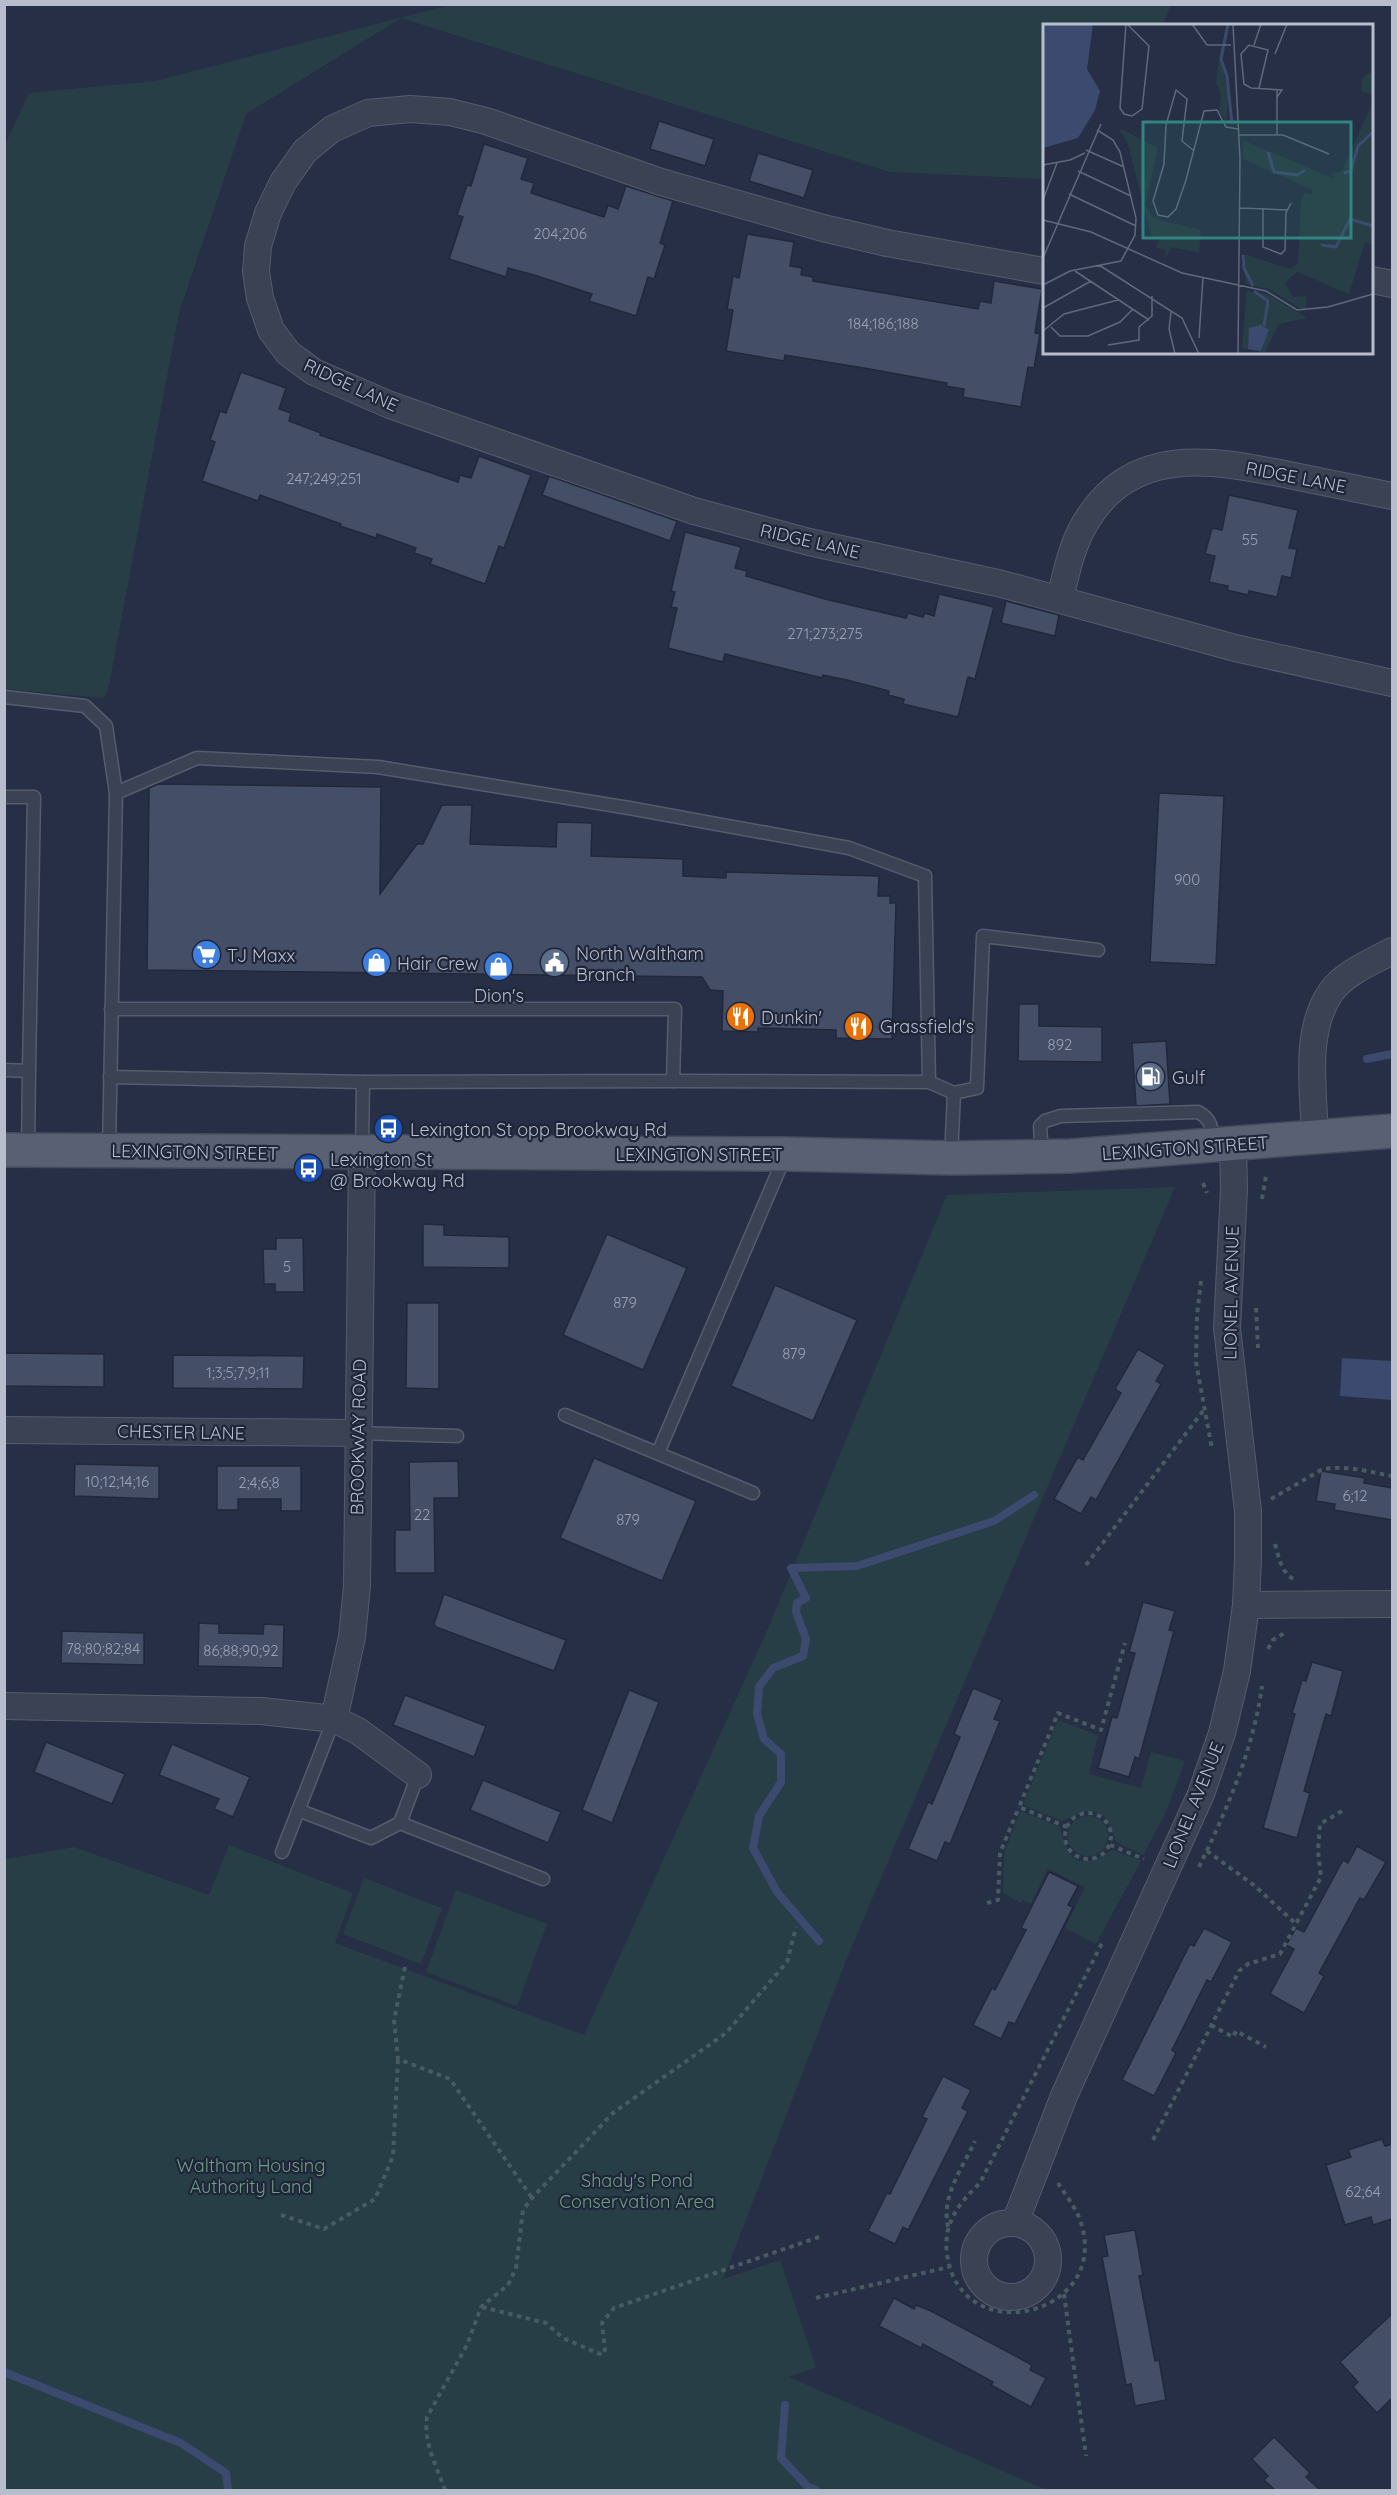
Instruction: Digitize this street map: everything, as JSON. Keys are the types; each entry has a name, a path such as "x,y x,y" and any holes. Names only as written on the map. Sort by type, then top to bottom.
{"main road":[{"name":"LEXINGTON STREET","path":"16,1150 1042,1157 1392,1131"}],"street":[{"name":"RIDGE LANE","path":"1043,271 887,243 800,222 661,182 486,121 450,112 410,109 368,113 332,129 305,151 283,182 268,213 258,246 256,272 260,298 271,330 288,353 314,372 390,405 694,511 809,542 945,570 1060,599 1235,648 1392,683"},
{"path":"1373,280 1392,284"},
{"name":"RIDGE LANE","path":"1060,599 1069,560 1084,525 1106,498 1132,477 1161,466 1196,461 1230,464 1392,496"},
{"path":"1315,1138 1313,1064 1317,1022 1331,991 1358,969 1392,951"},
{"name":"LIONEL AVENUE","path":"1015,2223 1064,2096 1201,1794 1222,1733 1238,1671 1246,1605 1248,1511 1227,1328 1234,1200 1223,1145"},
{"name":"BROOKWAY ROAD","path":"334,1719 355,1612 362,1153"},
{"name":"CHESTER LANE","path":"4,1430 358,1433"},
{"path":"1246,1605 1392,1604"},
{"path":"4,1706 261,1712 334,1719 358,1731 418,1775"}],"lane":[{"path":"4,697 85,706 106,726 116,793 109,1151"},
{"path":"116,793 197,758 378,767 629,808 849,848 925,876 929,1082"},
{"path":"4,797 34,797 29,1071 16,1150"},
{"path":"110,1077 363,1082 929,1082 954,1093 977,1088 983,936 1098,950"},
{"path":"111,1009 675,1009 672,1082"},
{"path":"4,1070 29,1071"},
{"path":"362,1153 363,1082"},
{"path":"951,1158 954,1093"},
{"path":"658,1453 785,1154"},
{"path":"565,1414 753,1493"},
{"path":"358,1433 457,1436"},
{"path":"282,1852 334,1719"},
{"path":"298,1810 371,1838 400,1822 418,1775"},
{"path":"400,1822 543,1879"}],"path":[{"path":"1261,1207 1266,1176"},
{"path":"1203,1183 1207,1194"},
{"path":"1201,1279 1197,1315 1196,1362 1214,1453"},
{"path":"1256,1300 1258,1354"},
{"path":"1086,1565 1204,1411"},
{"path":"1270,1500 1320,1470 1329,1468 1392,1476"},
{"path":"1269,1488 1272,1510"},
{"path":"1275,1542 1286,1574 1296,1581"},
{"path":"1266,1658 1268,1647 1273,1640 1287,1631"},
{"path":"987,1903 999,1900 1000,1853 1058,1713 1101,1730 1125,1643"},
{"path":"1197,1872 1239,1782 1251,1744 1263,1679"},
{"path":"1019,1807 1067,1827"},
{"path":"1153,2140 1239,1971 1248,1964 1280,1954 1321,1876 1318,1851 1320,1824 1342,1811"},
{"path":"1089,1812 1097,1814 1110,1827 1110,1845 1097,1858 1088,1860 1079,1858 1067,1845 1065,1836 1067,1827 1079,1814 1089,1812"},
{"path":"1110,1845 1145,1859"},
{"path":"1139,1870 1149,1851"},
{"path":"1207,1851 1255,1886 1296,1924"},
{"path":"445,2490 428,2444 425,2428 427,2417 467,2345 481,2307 508,2284 516,2268 523,2210 613,2113 726,2032 787,1962 795,1927"},
{"path":"1040,2158 1081,2221 1085,2251 1081,2266 1064,2293 1034,2311 1015,2314 993,2310 973,2301 958,2285 949,2267 946,2247 948,2228 954,2211 980,2183 1107,1933"},
{"path":"281,2215 324,2229 375,2199 393,2156 398,2059 394,2020 405,1967"},
{"path":"1211,2025 1233,2037 1236,2031 1266,2047"},
{"path":"398,2059 450,2079 532,2198"},
{"path":"948,2228 945,2213 948,2197 975,2141"},
{"path":"481,2307 546,2323 563,2338 602,2355 605,2350 602,2323 614,2308 819,2237"},
{"path":"816,2298 949,2267"},
{"path":"1064,2293 1086,2456"}],"green space":[{"path":"450,5 1171,5 1162,24 1043,24 1043,179 890,172 401,18 246,114 179,313 108,690 104,698 5,689 4,147 29,93 155,81"},
{"path":"1175,1187 847,1958 723,2279 780,2260 816,2367 789,2377 1046,2490 5,2490 5,1859 74,1847 209,1895 229,1845 353,1893 335,1943 584,2035 767,1631 947,1195"},
{"path":"1058,1720 1098,1735 1089,1774 1141,1788 1151,1752 1185,1761 1165,1814 1143,1855 1116,1842 1107,1821 1097,1812 1082,1813 1062,1821 1023,1805"},
{"path":"1020,1811 1060,1827 1067,1849 1077,1860 1092,1860 1113,1850 1141,1861 1096,1944 1065,1928 1085,1887 1048,1869 1031,1904 1023,1900 1021,1903 1003,1893 1004,1854"},
{"path":"1088,1816 1096,1817 1102,1822 1107,1828 1107,1844 1102,1850 1096,1855 1088,1856 1080,1855 1074,1850 1069,1844 1068,1836 1069,1828 1074,1822 1080,1817"},
{"path":"364,1878 442,1908 421,1964 343,1934"},
{"path":"456,1890 547,1924 517,2006 426,1972"}],"water":[{"path":"1342,1358 1392,1361 1392,1400 1340,1396"}],"building":[{"path":"659,121 714,139 705,166 650,149"},
{"path":"484,144 528,158 521,179 534,183 531,193 604,217 608,205 618,209 626,186 673,201 660,243 665,245 654,279 648,277 636,316 589,301 592,294 534,275 508,268 506,277 449,259 463,217 457,215 467,185 471,186"},
{"path":"758,153 813,170 804,198 749,181"},
{"path":"747,234 794,242 790,266 802,268 801,275 813,277 813,281 978,309 980,301 991,303 994,281 1042,289 1035,333 1040,334 1034,368 1028,367 1021,407 963,397 964,389 946,386 947,383 785,355 784,361 726,351 733,310 727,309 733,276 739,278"},
{"path":"241,372 286,388 279,409 291,413 289,421 321,433 320,435 458,482 460,475 471,478 479,456 531,475 504,548 499,546 485,584 430,564 432,559 414,553 416,548 377,534 376,538 340,526 341,524 260,495 258,501 202,481 215,442 210,440 220,411 226,413"},
{"path":"549,476 677,521 670,541 542,495"},
{"path":"1229,495 1298,510 1289,548 1297,549 1291,578 1282,576 1277,597 1249,591 1248,595 1227,590 1228,586 1209,582 1215,556 1205,554 1212,528 1222,530"},
{"path":"685,532 741,547 735,568 747,571 746,576 825,599 906,618 908,613 923,617 925,613 934,616 939,594 994,607 975,679 968,677 958,717 903,704 904,699 888,695 889,691 847,680 823,675 822,678 725,654 723,662 668,648 677,608 671,607 675,592 671,591"},
{"path":"1006,601 1059,615 1055,636 1001,623"},
{"path":"158,784 381,787 380,894 417,844 423,844 442,805 472,805 470,844 556,847 557,822 592,823 591,856 683,859 683,876 726,878 726,872 879,876 878,896 890,896 890,903 896,903 892,1039 836,1038 836,1030 758,1028 758,1032 722,1031 723,991 710,990 702,977 147,970 149,788"},
{"path":"1159,793 1224,796 1216,965 1150,962"},
{"path":"1019,1004 1039,1004 1039,1026 1102,1027 1102,1062 1018,1061"},
{"path":"1166,1041 1170,1104 1136,1106 1132,1043"},
{"path":"423,1224 444,1225 444,1235 509,1237 509,1268 423,1267"},
{"path":"607,1234 687,1268 643,1370 563,1335"},
{"path":"276,1238 303,1238 304,1292 275,1292 275,1284 264,1284 263,1249 276,1249"},
{"path":"775,1285 857,1320 813,1421 731,1386"},
{"path":"407,1303 439,1303 439,1389 406,1388"},
{"path":"1138,1349 1165,1365 1156,1381 1161,1384 1096,1500 1091,1497 1081,1514 1054,1499 1078,1457 1083,1460 1121,1393 1115,1389"},
{"path":"4,1353 104,1354 104,1387 4,1386"},
{"path":"173,1355 304,1356 303,1389 173,1388"},
{"path":"594,1458 696,1501 662,1581 560,1538"},
{"path":"458,1461 459,1498 434,1498 435,1573 395,1573 395,1530 410,1530 409,1462"},
{"path":"75,1464 159,1466 159,1499 74,1496"},
{"path":"217,1466 301,1466 301,1511 281,1511 281,1499 238,1499 238,1510 217,1510"},
{"path":"1321,1471 1365,1478 1364,1483 1392,1488 1392,1520 1334,1510 1335,1504 1316,1501"},
{"path":"444,1594 566,1640 554,1671 436,1627 434,1624"},
{"path":"1143,1602 1175,1611 1169,1630 1174,1631 1139,1759 1135,1757 1129,1777 1098,1768 1112,1717 1117,1718 1135,1653 1129,1652"},
{"path":"199,1623 219,1624 219,1633 263,1634 264,1624 284,1625 283,1668 198,1666"},
{"path":"62,1631 144,1633 144,1665 61,1663"},
{"path":"1312,1662 1343,1671 1331,1716 1326,1714 1304,1791 1310,1793 1297,1838 1263,1828 1295,1714 1292,1713 1302,1680 1306,1681"},
{"path":"973,1688 1002,1700 994,1719 1000,1721 950,1844 945,1842 937,1861 908,1849 928,1802 932,1804 960,1737 954,1734"},
{"path":"629,1690 659,1702 612,1823 582,1810"},
{"path":"405,1695 486,1726 474,1757 393,1725"},
{"path":"46,1742 125,1774 112,1804 34,1772"},
{"path":"172,1744 250,1777 233,1817 214,1809 219,1799 159,1775"},
{"path":"483,1780 561,1812 548,1843 470,1810"},
{"path":"1357,1846 1386,1862 1364,1900 1360,1898 1319,1973 1324,1976 1304,2013 1270,1994 1294,1949 1286,1945 1296,1928 1304,1932 1343,1860 1348,1863"},
{"path":"1049,1872 1078,1886 1068,1905 1073,1907 1015,2024 1009,2022 1001,2039 973,2025 992,1988 995,1990 1026,1930 1021,1928"},
{"path":"1204,1928 1232,1942 1211,1982 1207,1980 1172,2050 1176,2053 1154,2096 1122,2080 1190,1944 1194,1946"},
{"path":"943,2076 971,2090 962,2108 968,2111 908,2230 903,2227 895,2244 868,2231 887,2193 890,2194 927,2119 922,2117"},
{"path":"1382,2139 1385,2146 1392,2144 1392,2219 1373,2225 1371,2217 1345,2225 1326,2165 1351,2157 1348,2150"},
{"path":"1135,2230 1143,2275 1139,2276 1155,2361 1159,2360 1166,2400 1135,2406 1131,2384 1126,2385 1102,2257 1108,2256 1104,2235"},
{"path":"894,2298 914,2309 916,2305 931,2311 1032,2365 1030,2370 1046,2378 1031,2407 991,2385 993,2382 923,2344 921,2348 879,2326"},
{"path":"1392,2314 1392,2398 1377,2413 1353,2387 1358,2382 1340,2362"},
{"path":"1274,2437 1310,2473 1306,2477 1320,2490 1275,2490 1264,2480 1268,2476 1252,2459"}],"waterway":[{"path":"1367,1059 1392,1054"},
{"path":"819,1941 777,1892 753,1848 759,1816 781,1782 781,1754 764,1739 757,1714 759,1687 773,1668 803,1656 806,1639 796,1612 797,1603 806,1598 791,1568 857,1566 994,1521 1034,1495"},
{"path":"4,2372 181,2443 226,2473 228,2490"},
{"path":"785,2405 781,2458 808,2487 816,2490"}],"place":[{"name":"TJ Maxx","path":"206,955"},
{"name":"Hair Crew","path":"376,963"},
{"name":"North Waltham Branch","path":"555,963"},
{"name":"Dion's","path":"499,966"},
{"name":"Dunkin'","path":"740,1017"},
{"name":"Grassfield's","path":"859,1026"},
{"name":"Gulf","path":"1151,1077"},
{"name":"Lexington St opp Brookway Rd","path":"389,1129"},
{"name":"Lexington St @ Brookway Rd","path":"309,1169"}],"park label":[{"name":"Waltham Housing Authority Land","path":"251,2175"},
{"name":"Shady's Pond Conservation Area","path":"637,2190"}]}
